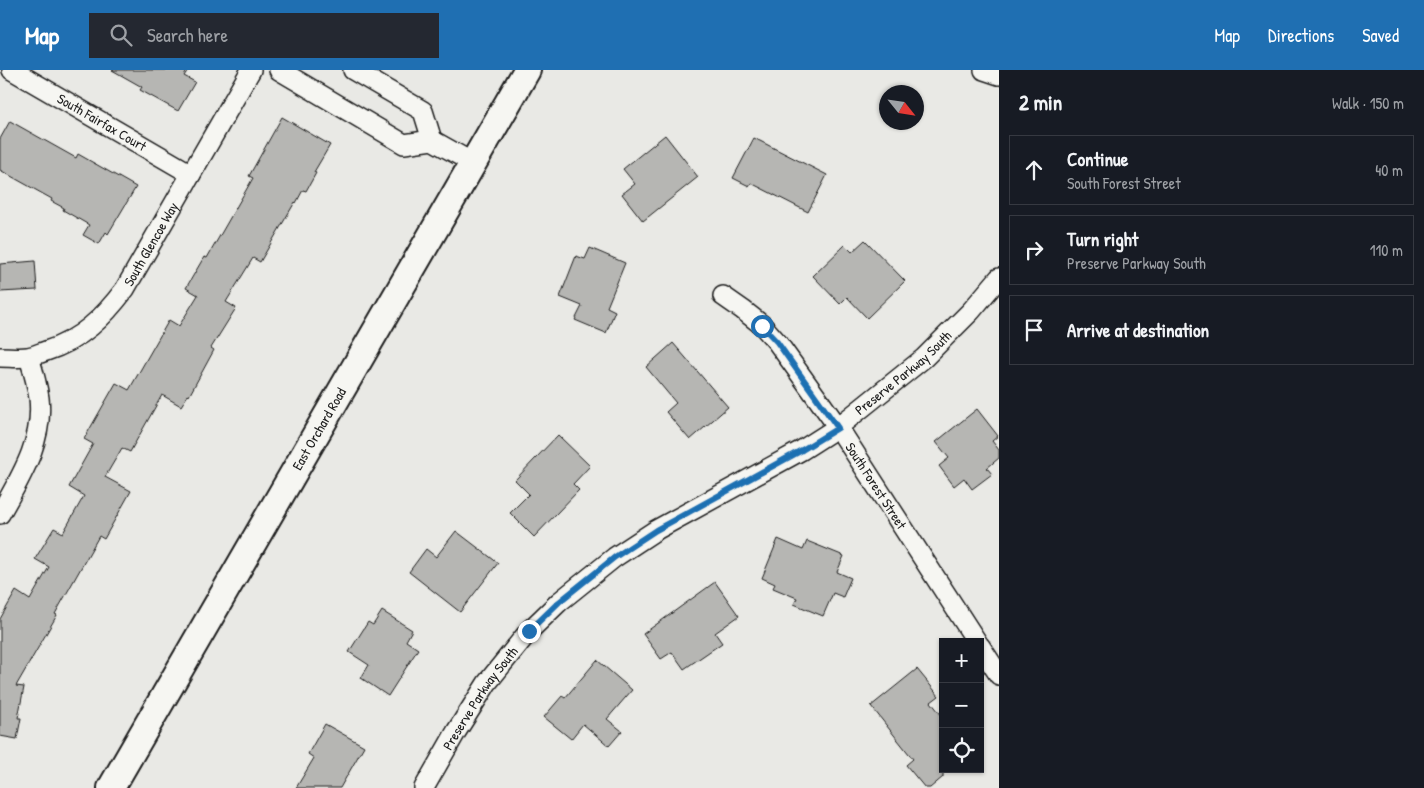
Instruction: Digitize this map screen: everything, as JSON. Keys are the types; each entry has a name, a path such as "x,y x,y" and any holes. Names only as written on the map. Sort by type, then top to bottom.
{"street":[{"name":"South Fairfax Court","path":"12,70 191,174"},
{"name":"South Glencoe Way","path":"0,357 29,356 56,348 78,337 96,323 110,308 125,289 251,70"},
{"path":"279,70 404,144 432,140 473,163"},
{"path":"353,70 423,111 432,140"},
{"name":"East Orchard Road","path":"111,788 527,70"},
{"path":"984,70 999,75"},
{"name":"Preserve Parkway South","path":"424,788 487,683 529,631 559,602 615,557 656,530 802,450 838,428 924,358 971,311 999,278"},
{"name":"South Forest Street","path":"723,296 762,326 777,342 838,428 975,638"},
{"path":"0,514 30,458 37,434 39,398 29,356"},
{"path":"984,652 999,675"}],"building":[{"path":"112,70 188,70 184,76 195,82 178,111 140,90 142,87"},
{"path":"282,117 330,145 314,172 316,173 306,191 303,190 295,202 260,262 253,258 226,302 236,308 211,348 214,350 189,396 181,406 162,395 130,452 122,448 105,477 131,491 104,539 99,536 16,686 24,687 18,718 21,718 17,739 0,736 0,619 16,591 30,600 49,567 35,559 54,528 63,533 84,496 69,487 93,444 84,439 116,383 129,390 169,320 179,326 198,295 186,288 204,257 207,258 253,178 249,176"},
{"path":"10,121 76,158 78,154 136,187 108,234 106,232 99,244 83,235 89,225 63,210 64,208 51,201 52,199 0,170 0,139"},
{"path":"665,135 698,177 643,221 622,194 635,184 623,169"},
{"path":"754,138 827,175 808,212 751,183 749,186 733,178"},
{"path":"865,240 905,281 867,318 847,297 840,304 813,276 845,245 852,252"},
{"path":"590,248 625,263 607,307 615,311 606,333 575,320 582,306 560,297 576,256 585,259"},
{"path":"35,261 37,290 0,292 0,264"},
{"path":"673,343 728,407 690,440 666,412 676,403 646,367"},
{"path":"977,409 998,436 992,441 999,450 999,458 987,468 992,474 972,489 964,478 954,486 939,466 949,458 936,442"},
{"path":"558,435 590,466 573,484 579,490 534,537 510,513 529,494 515,480"},
{"path":"456,531 498,563 460,612 409,572 426,549 436,557"},
{"path":"778,539 803,550 807,541 844,556 837,572 851,578 843,597 833,593 823,616 794,604 797,598 773,588 775,584 762,578"},
{"path":"715,582 739,616 715,633 722,643 684,669 672,652 661,659 643,634"},
{"path":"382,611 412,630 406,641 418,649 388,696 361,678 369,665 349,652 368,622 373,625"},
{"path":"597,660 632,690 607,719 622,731 609,746 583,724 571,739 544,717 562,696 565,698"},
{"path":"917,669 939,696 931,702 939,712 939,773 943,773 943,777 930,788 925,788 906,765 913,759 871,706"},
{"path":"325,724 364,746 340,788 296,788 314,758 308,754"}],"route":[{"path":"529,631 582,581 656,530 802,450 838,428 777,342 762,326"}]}
